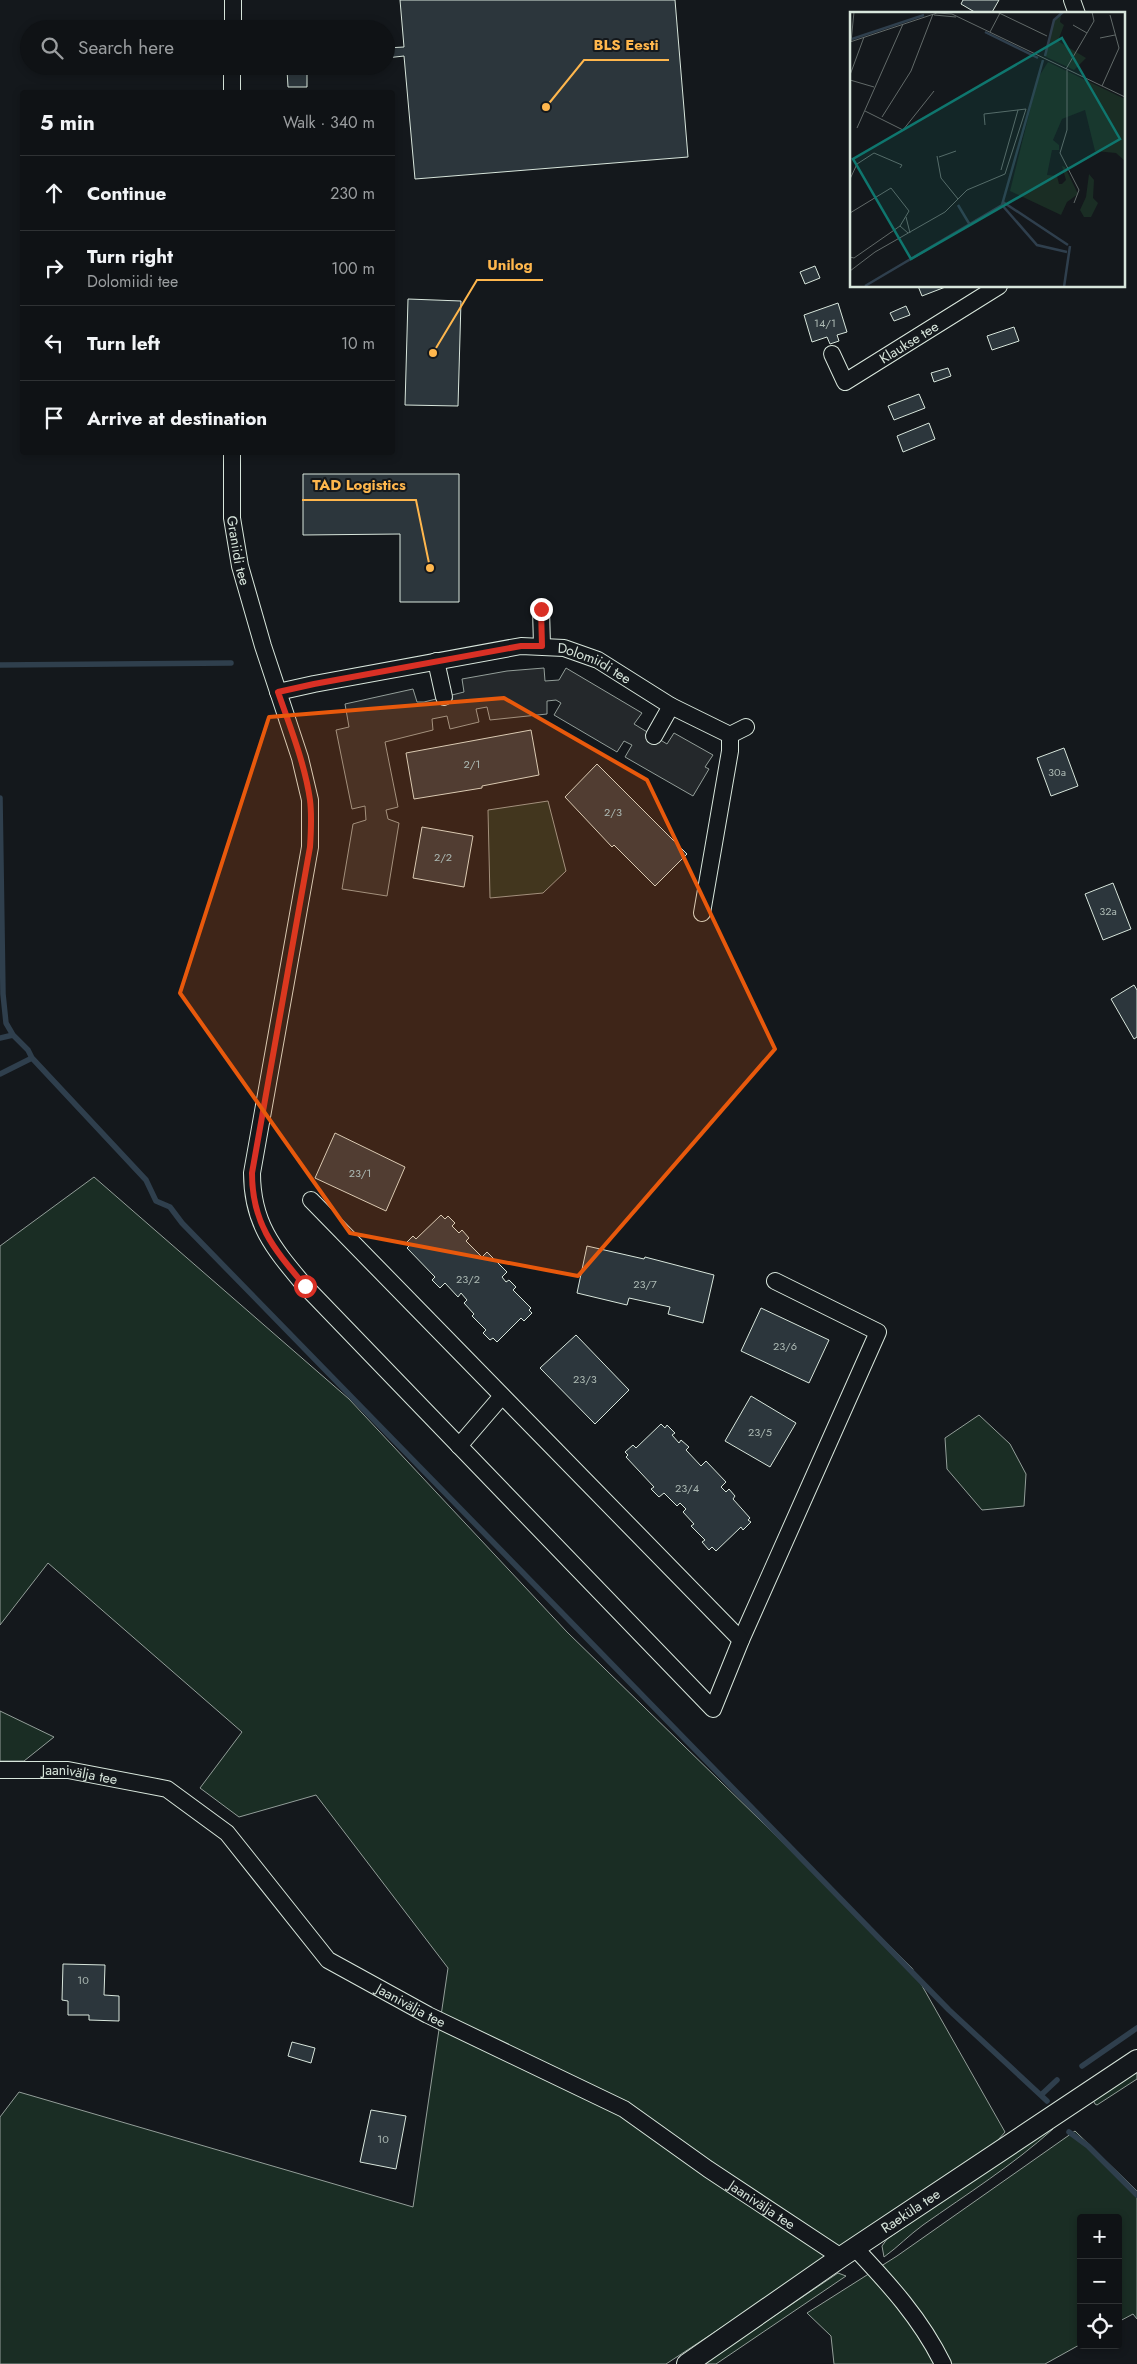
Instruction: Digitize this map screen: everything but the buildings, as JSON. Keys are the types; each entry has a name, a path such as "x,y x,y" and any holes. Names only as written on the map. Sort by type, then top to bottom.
{"street":[{"path":"232,20 233,0"},
{"path":"1072,0 1076,12"},
{"path":"232,75 232,90"},
{"name":"Klaukse tee","path":"832,354 845,382 996,288"},
{"name":"Graniidi tee","path":"232,455 232,518 240,566 263,646 300,758 312,817 310,847 252,1173 252,1195 266,1235 277,1252 305,1286 713,1709 741,1640"},
{"path":"541,609 542,646"},
{"name":"Dolomiidi tee","path":"278,692 521,646 564,648 598,660 671,706 730,735"},
{"path":"436,661 444,697"},
{"path":"654,736 671,706"},
{"path":"702,912 730,751 730,735 746,727"},
{"path":"311,1200 741,1640 878,1332 775,1281"},
{"path":"460,1446 502,1396"},
{"name":"Jaanivälja tee","path":"0,1770 68,1770 167,1790 227,1833 328,1960 428,2015 624,2110 708,2169 848,2252 918,2320 931,2339 943,2364"},
{"name":"Raeküla tee","path":"687,2364 848,2252 1137,2060"}],"highlighted area":[{"path":"504,698 647,780 775,1049 578,1276 350,1233 180,993 269,717"}],"green space":[{"path":"548,801 566,871 543,893 490,898 488,810"},
{"path":"94,1177 349,1399 567,1632 912,1968 1005,2132 985,2155 947,2174 905,2212 826,2259 666,2364 0,2364 0,2117 19,2092 413,2207 448,1968 316,1795 239,1817 200,1788 242,1732 48,1563 0,1625 0,1246"},
{"path":"979,1415 1010,1444 1026,1474 1024,1506 982,1510 947,1469 945,1438"},
{"path":"0,1711 54,1737 24,1761 0,1761"},
{"path":"1137,2071 1137,2079 1097,2105 1095,2104 1093,2100"},
{"path":"1049,2127 1053,2129 1022,2155 923,2225 884,2257 882,2246 887,2239"},
{"path":"1075,2131 1137,2191 1137,2319 1133,2314 1122,2320 1122,2214 1077,2214 1077,2346 1045,2364 834,2364 831,2336 807,2313 897,2256"},
{"path":"838,2273 846,2276 716,2364 703,2364"}],"shaded area":[{"path":"544,668 545,681 559,680 566,668 642,713 634,724 667,744 674,733 713,755 705,767 709,769 693,796 625,757 632,745 624,741 617,752 554,715 561,703 556,700 547,701 547,714 490,720 487,707 476,709 479,722 450,729 447,716 432,719 433,730 385,742 398,807 386,810 388,819 399,823 387,896 342,889 353,824 366,820 365,806 352,809 336,730 349,727 345,704 413,689 417,702 424,702 464,692 462,679 507,671"}],"waterway":[{"path":"0,665 231,663"},
{"path":"0,798 3,994 6,1023 13,1035"},
{"path":"0,1038 13,1035 28,1050 32,1058 146,1180 156,1201 170,1207 182,1223 949,2010 1047,2101"},
{"path":"0,1074 32,1058"},
{"path":"1082,2066 1137,2028"},
{"path":"1041,2095 1057,2080"},
{"path":"1069,2132 1088,2146 1137,2195"}],"place":[{"name":"BLS Eesti","path":"546,107"},
{"name":"Unilog","path":"433,353"},
{"name":"TAD Logistics","path":"430,568"}],"route":[{"path":"305,1286 277,1252 266,1235 252,1195 252,1173 310,847 312,817 300,758 278,692 521,646 542,646 541,609"}]}
